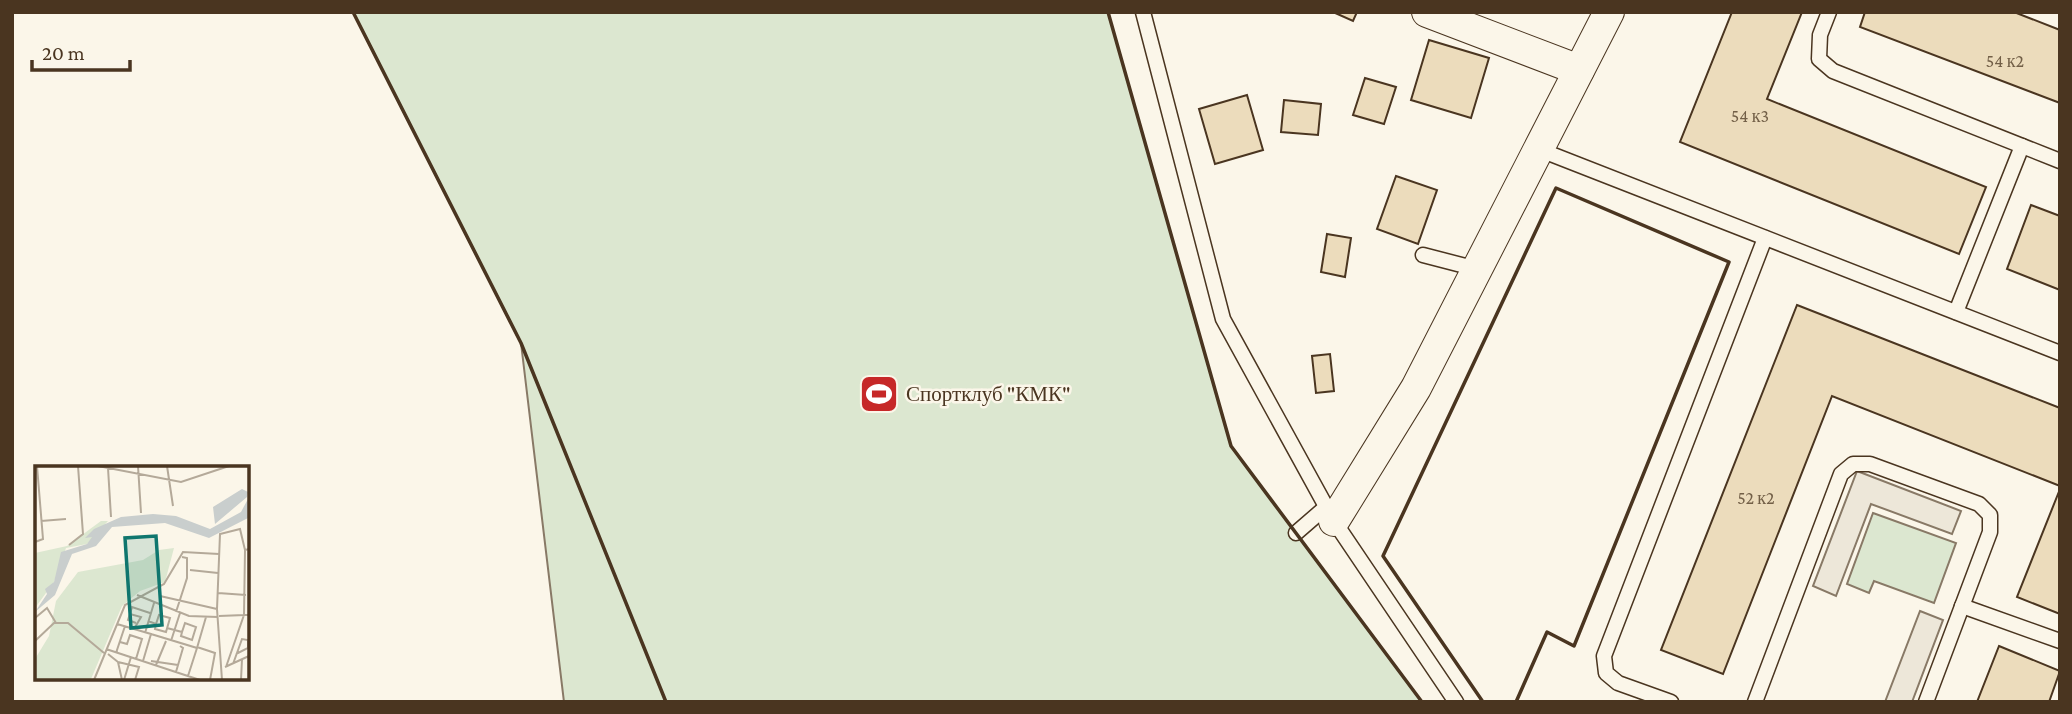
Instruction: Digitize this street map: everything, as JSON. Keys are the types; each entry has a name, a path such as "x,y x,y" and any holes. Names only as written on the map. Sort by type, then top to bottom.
{"street":[{"path":"1427,12 1579,70"},
{"path":"1330,514 1416,388 1609,12"}],"lane":[{"path":"1143,12 1223,319 1330,514 1456,702"},
{"path":"1829,12 1820,35 1819,59 1833,71 2060,161"},
{"path":"1956,312 2022,146"},
{"path":"1538,149 2060,353"},
{"path":"1671,702 1618,683 1606,673 1605,656 1765,238"},
{"path":"1423,255 1477,269"},
{"path":"1755,702 1841,474 1853,464 1870,464 1979,504 1990,515 1990,532 1926,702"},
{"path":"1296,533 1330,514"},
{"path":"1962,606 2060,641"}],"green space":[{"name":"Спортклуб \"КМК\"","path":"353,12 1108,12 1231,446 1422,702 564,702 521,343"},
{"path":"1873,513 1956,543 1934,603 1874,581 1869,593 1847,584"}],"shaded area":[{"path":"1857,471 1961,511 1952,534 1871,504 1836,596 1813,586"},
{"path":"1920,611 1943,620 1912,702 1885,702"}],"building":[{"path":"1333,12 1357,12 1353,21"},
{"path":"1732,12 1802,12 1767,99 1986,187 1959,254 1680,142"},
{"path":"1865,12 2014,12 2060,30 2060,103 1860,27"},
{"path":"1429,40 1489,58 1471,118 1411,100"},
{"path":"1365,78 1396,87 1384,124 1353,115"},
{"path":"1247,95 1263,150 1215,164 1199,109"},
{"path":"1284,100 1321,104 1318,135 1281,132"},
{"path":"1396,176 1437,190 1418,244 1377,229"},
{"path":"2031,205 2060,216 2060,290 2007,269"},
{"path":"1327,234 1351,238 1345,277 1321,272"},
{"path":"1797,305 2060,408 2060,486 1832,396 1723,674 1661,650"},
{"path":"1330,354 1334,391 1316,393 1312,356"},
{"path":"2060,489 2060,614 2017,597"},
{"path":"1999,646 2060,671 2049,702 1977,702"}],"wall":[{"path":"353,12 521,343 666,702"},
{"path":"1108,12 1231,446 1422,702"},
{"path":"1483,702 1383,556 1556,188 1729,262 1574,646 1547,632 1516,702"}],"place":[{"name":"Спортклуб \"КМК\"","path":"879,394"}]}
